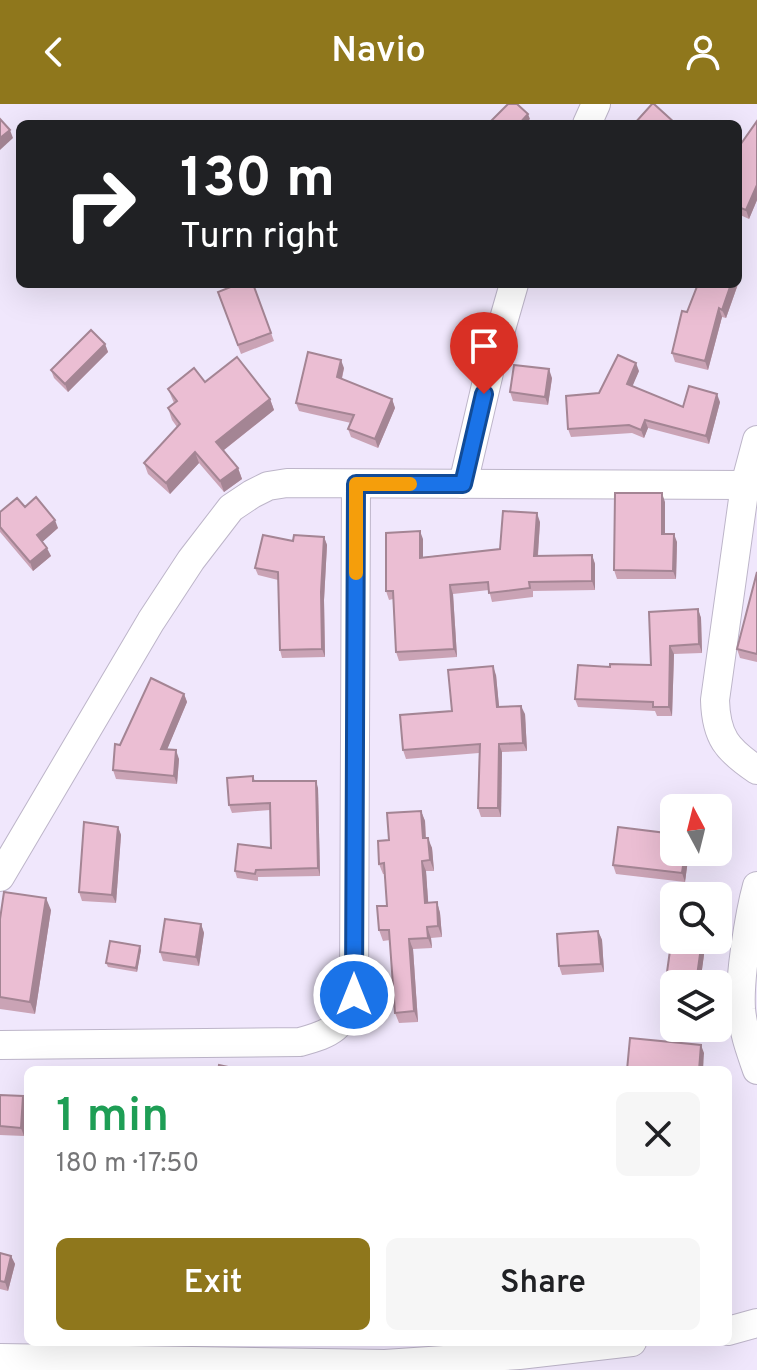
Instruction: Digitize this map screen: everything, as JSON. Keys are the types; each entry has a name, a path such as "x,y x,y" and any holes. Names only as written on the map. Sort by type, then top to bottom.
{"street":[{"path":"463,484 491,364 513,288"},
{"path":"757,440 745,485 720,651 715,722 735,756 757,770"},
{"path":"0,877 151,621 191,560 231,508 268,486 287,483 745,485"},
{"path":"0,1045 300,1042 329,1034 346,1017 354,995 356,484"},
{"path":"757,886 742,981 741,1010 757,1070"},
{"path":"732,1330 757,1323"},
{"path":"0,1358 385,1367 597,1346"}],"building":[{"path":"508,104 517,104 528,114 523,120 492,120"},
{"path":"654,104 672,120 638,120"},
{"path":"0,119 10,130 0,138"},
{"path":"757,121 757,185 746,210 742,208 742,142"},
{"path":"228,288 254,288 271,333 238,345 218,292"},
{"path":"696,288 730,288 722,310 719,308 705,361 672,353 682,311 687,312"},
{"path":"91,330 105,344 65,384 51,370"},
{"path":"308,352 341,360 337,377 392,399 375,439 348,429 354,415 296,403"},
{"path":"618,355 636,363 627,384 683,407 689,386 717,394 706,436 645,420 641,430 629,425 568,429 566,396 599,393"},
{"path":"237,357 270,399 216,442 238,468 220,481 195,452 166,483 144,463 180,424 168,408 177,401 168,389 194,368 205,382"},
{"path":"514,365 549,369 545,397 510,392"},
{"path":"615,493 662,493 662,534 674,534 673,571 614,570"},
{"path":"36,497 55,520 37,535 47,548 30,562 0,527 0,512 17,498 25,507"},
{"path":"503,511 537,513 534,556 592,555 592,581 529,582 530,588 489,593 488,582 450,585 454,649 396,652 393,591 386,591 386,533 420,531 420,558 500,549"},
{"path":"263,535 293,541 294,535 324,537 322,649 280,650 278,572 255,568"},
{"path":"757,572 757,654 737,649"},
{"path":"698,609 699,644 670,646 669,707 653,707 653,702 575,699 578,665 651,665 649,612"},
{"path":"493,666 497,707 521,706 523,743 499,744 498,808 478,808 480,744 403,750 400,715 452,711 448,670"},
{"path":"151,678 184,694 161,749 176,750 174,776 113,770 115,744 120,745"},
{"path":"253,776 253,781 316,781 318,868 256,870 255,874 235,871 238,844 271,848 270,803 229,805 227,778"},
{"path":"421,811 423,838 428,838 430,860 422,861 425,903 437,902 438,926 427,927 428,938 409,939 414,1011 395,1013 389,930 379,930 377,906 387,906 384,863 379,864 378,841 389,840 387,813"},
{"path":"84,822 118,827 112,895 79,892"},
{"path":"618,827 660,832 660,866 683,866 682,873 613,865"},
{"path":"4,892 46,898 30,1002 0,997 0,919"},
{"path":"165,919 201,924 196,957 160,952"},
{"path":"598,931 601,964 559,966 557,934"},
{"path":"110,941 140,946 136,968 106,963"},
{"path":"670,954 700,954 698,970 667,970"},
{"path":"630,1038 701,1045 699,1066 627,1066"},
{"path":"0,1095 23,1096 21,1128 0,1126"},
{"path":"0,1253 11,1256 5,1282 0,1281"}],"slow traffic":[{"path":"356,573 356,484 410,484"}],"route":[{"path":"354,995 356,484 463,484 484,394"}]}
